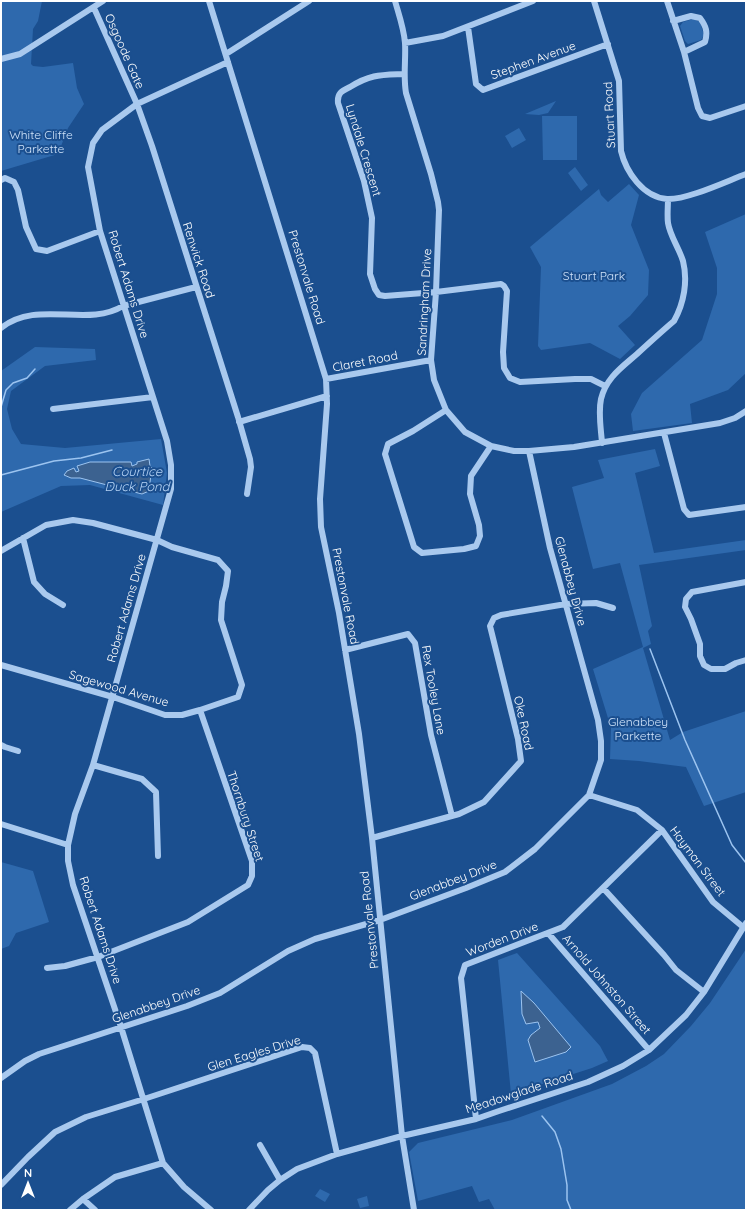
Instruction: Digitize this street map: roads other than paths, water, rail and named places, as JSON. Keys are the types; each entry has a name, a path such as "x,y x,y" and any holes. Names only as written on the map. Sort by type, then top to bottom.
{"street":[{"path":"1,59 20,54 103,1"},
{"name":"Prestonvale Road","path":"209,1 326,379 327,396 320,488 320,511 324,542 345,650 359,734 372,838 402,1136 414,1210"},
{"path":"226,54 309,1"},
{"name":"Sandringham Drive","path":"395,1 405,43 404,74 406,93 431,174 439,210 436,292 431,360 434,380 446,410 466,432 491,446 514,451 574,447 664,433 720,423 735,418 746,411"},
{"path":"405,43 443,36 533,1"},
{"name":"Stuart Road","path":"594,1 620,81 621,143 623,159 630,173 640,185 652,193 668,199"},
{"path":"667,1 684,52 698,108 702,116 710,118 746,106"},
{"name":"Osgoode Gate","path":"94,8 137,104"},
{"path":"673,21 691,16 700,18 705,24 708,34 705,42 684,52"},
{"name":"Stephen Avenue","path":"468,27 476,84 483,90 608,44"},
{"name":"Robert Adams Drive","path":"211,1210 184,1187 163,1163 121,1027 73,885 68,861 68,845 75,814 93,766 113,697 171,489 172,465 153,397 100,231 88,167 93,143 102,130 137,104 228,62"},
{"name":"Lyndale Crescent","path":"404,74 381,75 363,79 340,92 338,103 364,181 372,218 370,274 375,289 379,295 385,296 436,292"},
{"name":"Renwick Road","path":"137,104 250,459 251,467 247,494"},
{"path":"602,443 600,412 601,400 605,386 616,372 674,321 681,307 684,288 683,261 668,224 668,199 700,192 746,174"},
{"path":"1,180 5,178 14,182 18,190 26,228 36,249 47,251 100,231"},
{"path":"436,292 501,284 504,286 507,291 503,352 504,368 510,378 520,382 576,379 591,380 605,386"},
{"path":"1,328 10,321 24,316 49,314 99,315 114,312 123,306 196,287"},
{"name":"Claret Road","path":"326,379 431,360"},
{"path":"239,422 327,396"},
{"path":"53,410 153,397"},
{"path":"446,410 413,431 388,444 385,454 414,546 422,553 464,549 476,546 480,536 479,525 470,494 471,476 491,446"},
{"path":"664,433 684,509 689,515 746,507"},
{"name":"Glenabbey Drive","path":"1,1078 25,1061 39,1054 129,1023 187,1006 220,993 288,951 315,939 380,920 466,888 504,872 535,849 589,795 601,760 601,741 598,720 550,548 529,451"},
{"path":"1,551 46,525 73,520 93,523 157,540"},
{"path":"23,538 34,582 44,594 63,605"},
{"name":"Sagewood Avenue","path":"1,665 113,697 165,715 182,715 238,697 242,685 221,620 222,602 228,571 218,560 172,547 157,540"},
{"path":"746,582 692,592 686,599 685,607 700,644 700,656 704,665 711,669 725,669 746,660"},
{"path":"566,604 596,603 613,608"},
{"name":"Oke Road","path":"372,838 452,816 484,802 521,761 518,739 490,626 494,618 501,615 566,604"},
{"name":"Rex Tooley Lane","path":"345,650 408,634 415,643 431,735 452,816"},
{"name":"Thornbury Street","path":"48,968 66,966 98,957 188,922 248,885 252,876 252,861 200,710"},
{"path":"1,745 18,751"},
{"path":"93,766 142,779 156,792 158,856"},
{"name":"Hayman Street","path":"589,795 637,810 662,830 713,902 745,925"},
{"path":"1,824 68,845"},
{"name":"Worden Drive","path":"476,1119 461,978 465,965 563,927 662,830"},
{"path":"603,888 676,970 704,992"},
{"name":"Meadowglade Road","path":"249,1210 268,1190 297,1169 337,1154 402,1136 476,1119 588,1082 623,1066 649,1050 686,1015 704,992 745,925"},
{"name":"Arnold Johnston Street","path":"548,933 649,1050"},
{"name":"Glen Eagles Drive","path":"1,1185 55,1132 86,1117 302,1047 310,1048 315,1052 337,1154"},
{"path":"260,1145 280,1180"},
{"path":"70,1210 83,1199 114,1178 163,1163"},
{"path":"83,1199 95,1210"}],"water":[{"name":"Courtice Duck Pond","path":"149,459 150,466 155,471 151,474 149,491 142,494 80,478 71,478 64,475 67,471 74,468 76,472 79,471 77,466 90,462 131,462 132,466 137,464 137,462"},
{"path":"521,991 534,1003 571,1047 566,1052 535,1062 528,1040 531,1035 540,1028 538,1022 526,1024 522,1014"}],"waterway":[{"path":"1,407 6,390 13,383 27,378 35,369"},
{"path":"1,475 54,461 81,458 112,450"},
{"path":"650,649 685,740 732,845 746,863"},
{"path":"542,1116 555,1132 561,1149 567,1185 567,1200 571,1210"}],"park label":[{"name":"White Cliffe Parkette","path":"41,141"},
{"name":"Stuart Park","path":"594,275"},
{"name":"Glenabbey Parkette","path":"638,728"}]}
